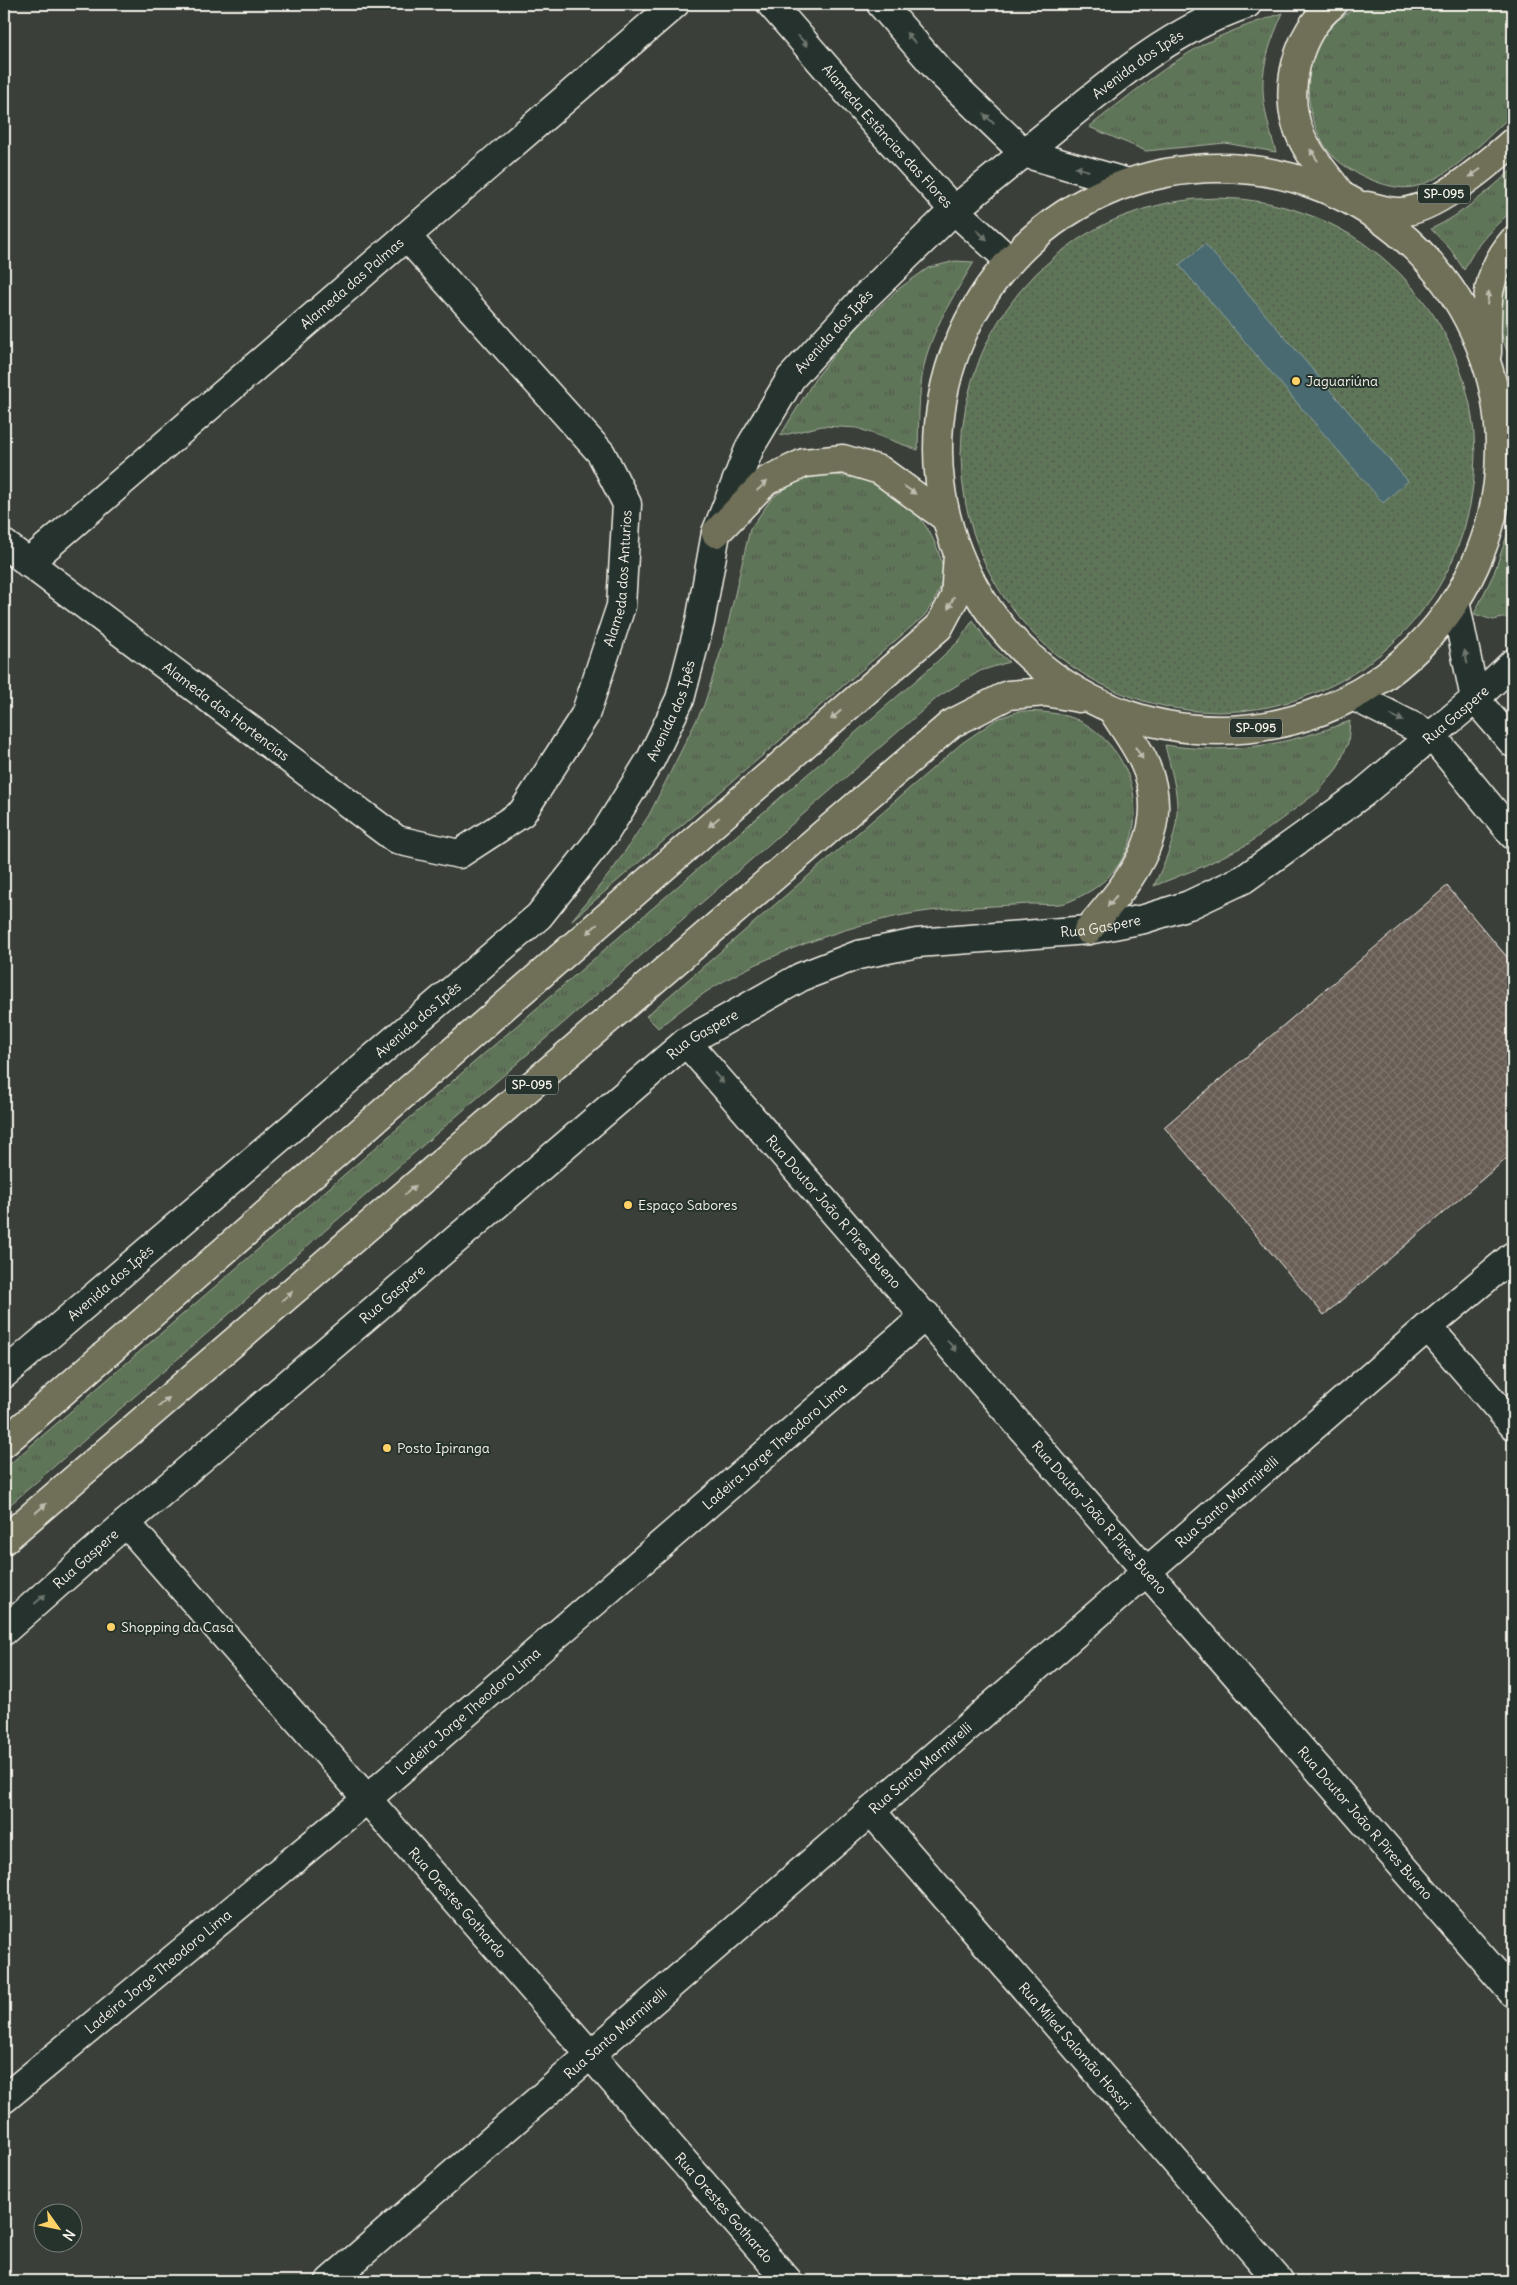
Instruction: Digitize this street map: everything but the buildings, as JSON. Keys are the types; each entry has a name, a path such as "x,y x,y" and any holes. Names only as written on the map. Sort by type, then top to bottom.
{"main road":[{"path":"1333,4 1324,11 1303,42 1295,72 1293,101 1300,134 1352,200"},
{"name":"SP-095","path":"1513,142 1490,162 1432,203 1399,212 1352,200 1290,176 1236,168 1182,170 1128,183 1064,215 1010,261 977,305 952,364 940,409 937,464 946,518 958,555 989,613 1032,662 1087,699 1113,711 1160,725 1220,730 1260,728 1308,716 1353,696 1410,655 1454,601 1481,550 1496,495 1500,438 1490,373 1487,297 1499,257 1513,241"},
{"name":"SP-095","path":"1352,200 1404,236 1439,273 1467,316 1490,373"},
{"path":"1490,373 1513,398"},
{"path":"716,533 766,481 804,463 843,459 880,470 946,518"},
{"name":"SP-095","path":"4,1443 939,627 955,597 958,555"},
{"name":"SP-095","path":"4,1540 951,724 1008,695 1046,692 1087,699"},
{"path":"1088,930 1131,879 1145,852 1152,823 1152,793 1144,761 1113,711"}],"street":[{"name":"Alameda das Palmas","path":"28,563 675,4"},
{"name":"Alameda Estâncias das Flores","path":"771,4 877,126 954,210 1010,261"},
{"path":"881,4 942,73 1024,153 1128,183"},
{"name":"Avenida dos Ipês","path":"4,1374 540,916 605,833 651,759 680,699 700,622 716,533 750,447 791,378 862,299 954,210 1156,48 1230,9 1246,4"},
{"name":"Alameda dos Anturios","path":"406,236 601,453 627,504 620,606 585,715 522,813 459,854"},
{"name":"Alameda das Hortencias","path":"4,544 397,840 459,854"},
{"path":"1454,601 1475,700 1513,743"},
{"name":"Rua Gaspere","path":"4,1631 126,1523 686,1042 800,976 858,955 917,943 1088,930 1144,919 1189,905 1244,879 1362,794 1475,700 1513,663"},
{"path":"1353,696 1432,736 1513,835"},
{"name":"Rua Doutor João R Pires Bueno","path":"686,1042 926,1314 1513,1993"},
{"name":"Rua Santo Marmirelli","path":"330,2281 1428,1327 1513,1256"},
{"name":"Ladeira Jorge Theodoro Lima","path":"4,2099 367,1799 926,1314"},
{"path":"1428,1327 1513,1424"},
{"name":"Rua Orestes Gothardo","path":"126,1523 788,2281"},
{"name":"Rua Miled Salomão Hossri","path":"871,1811 1279,2281"}],"green space":[{"path":"1366,4 1513,4 1513,114 1451,169 1415,187 1390,186 1355,172 1329,152 1315,126 1308,84 1311,64 1319,45 1330,28 1346,14"},
{"path":"1283,13 1268,51 1263,82 1263,97 1276,152 1225,143 1146,151 1089,127 1159,73 1204,44 1253,23"},
{"path":"1513,169 1513,210 1485,237 1464,270 1451,250 1431,229 1464,209"},
{"path":"1218,198 1268,203 1316,218 1361,242 1399,274 1431,312 1455,357 1470,405 1475,455 1470,505 1455,553 1431,598 1399,636 1361,668 1316,692 1268,707 1218,712 1168,707 1120,692 1075,668 1037,636 1005,598 981,553 966,505 961,455 966,405 981,357 1005,312 1037,274 1075,242 1120,218 1168,203"},
{"path":"955,261 974,262 942,318 927,354 920,390 918,450 857,428 822,426 780,436 815,379 849,336 897,290 928,268"},
{"path":"1513,276 1513,363 1501,331 1500,308"},
{"path":"825,474 843,476 876,485 891,492 916,513 935,543 942,564 942,582 934,601 925,615 571,921 614,868 649,815 704,705 724,641 750,529 772,498 796,481"},
{"path":"1513,518 1513,616 1493,620 1474,614 1494,573"},
{"path":"973,620 989,644 1009,662 980,671 938,697 4,1510 4,1469 929,669 959,641"},
{"path":"1019,711 1058,714 1080,721 1090,727 1110,745 1122,763 1130,782 1134,802 1134,822 1130,841 1122,860 1109,876 1092,890 1071,901 1060,904 1031,904 929,911 902,915 844,930 784,952 729,978 706,992 658,1028 646,1016 962,743 997,719"},
{"path":"1350,721 1348,743 1338,767 1319,791 1248,844 1204,866 1154,886 1172,841 1177,813 1175,787 1165,745 1213,749 1259,746 1304,736"}],"water":[{"path":"1205,244 1408,481 1383,503 1179,265"}],"place":[{"name":"Jaguariúna","path":"1296,381"},
{"name":"Espaço Sabores","path":"628,1205"},
{"name":"Posto Ipiranga","path":"387,1448"},
{"name":"Shopping da Casa","path":"111,1627"}]}
